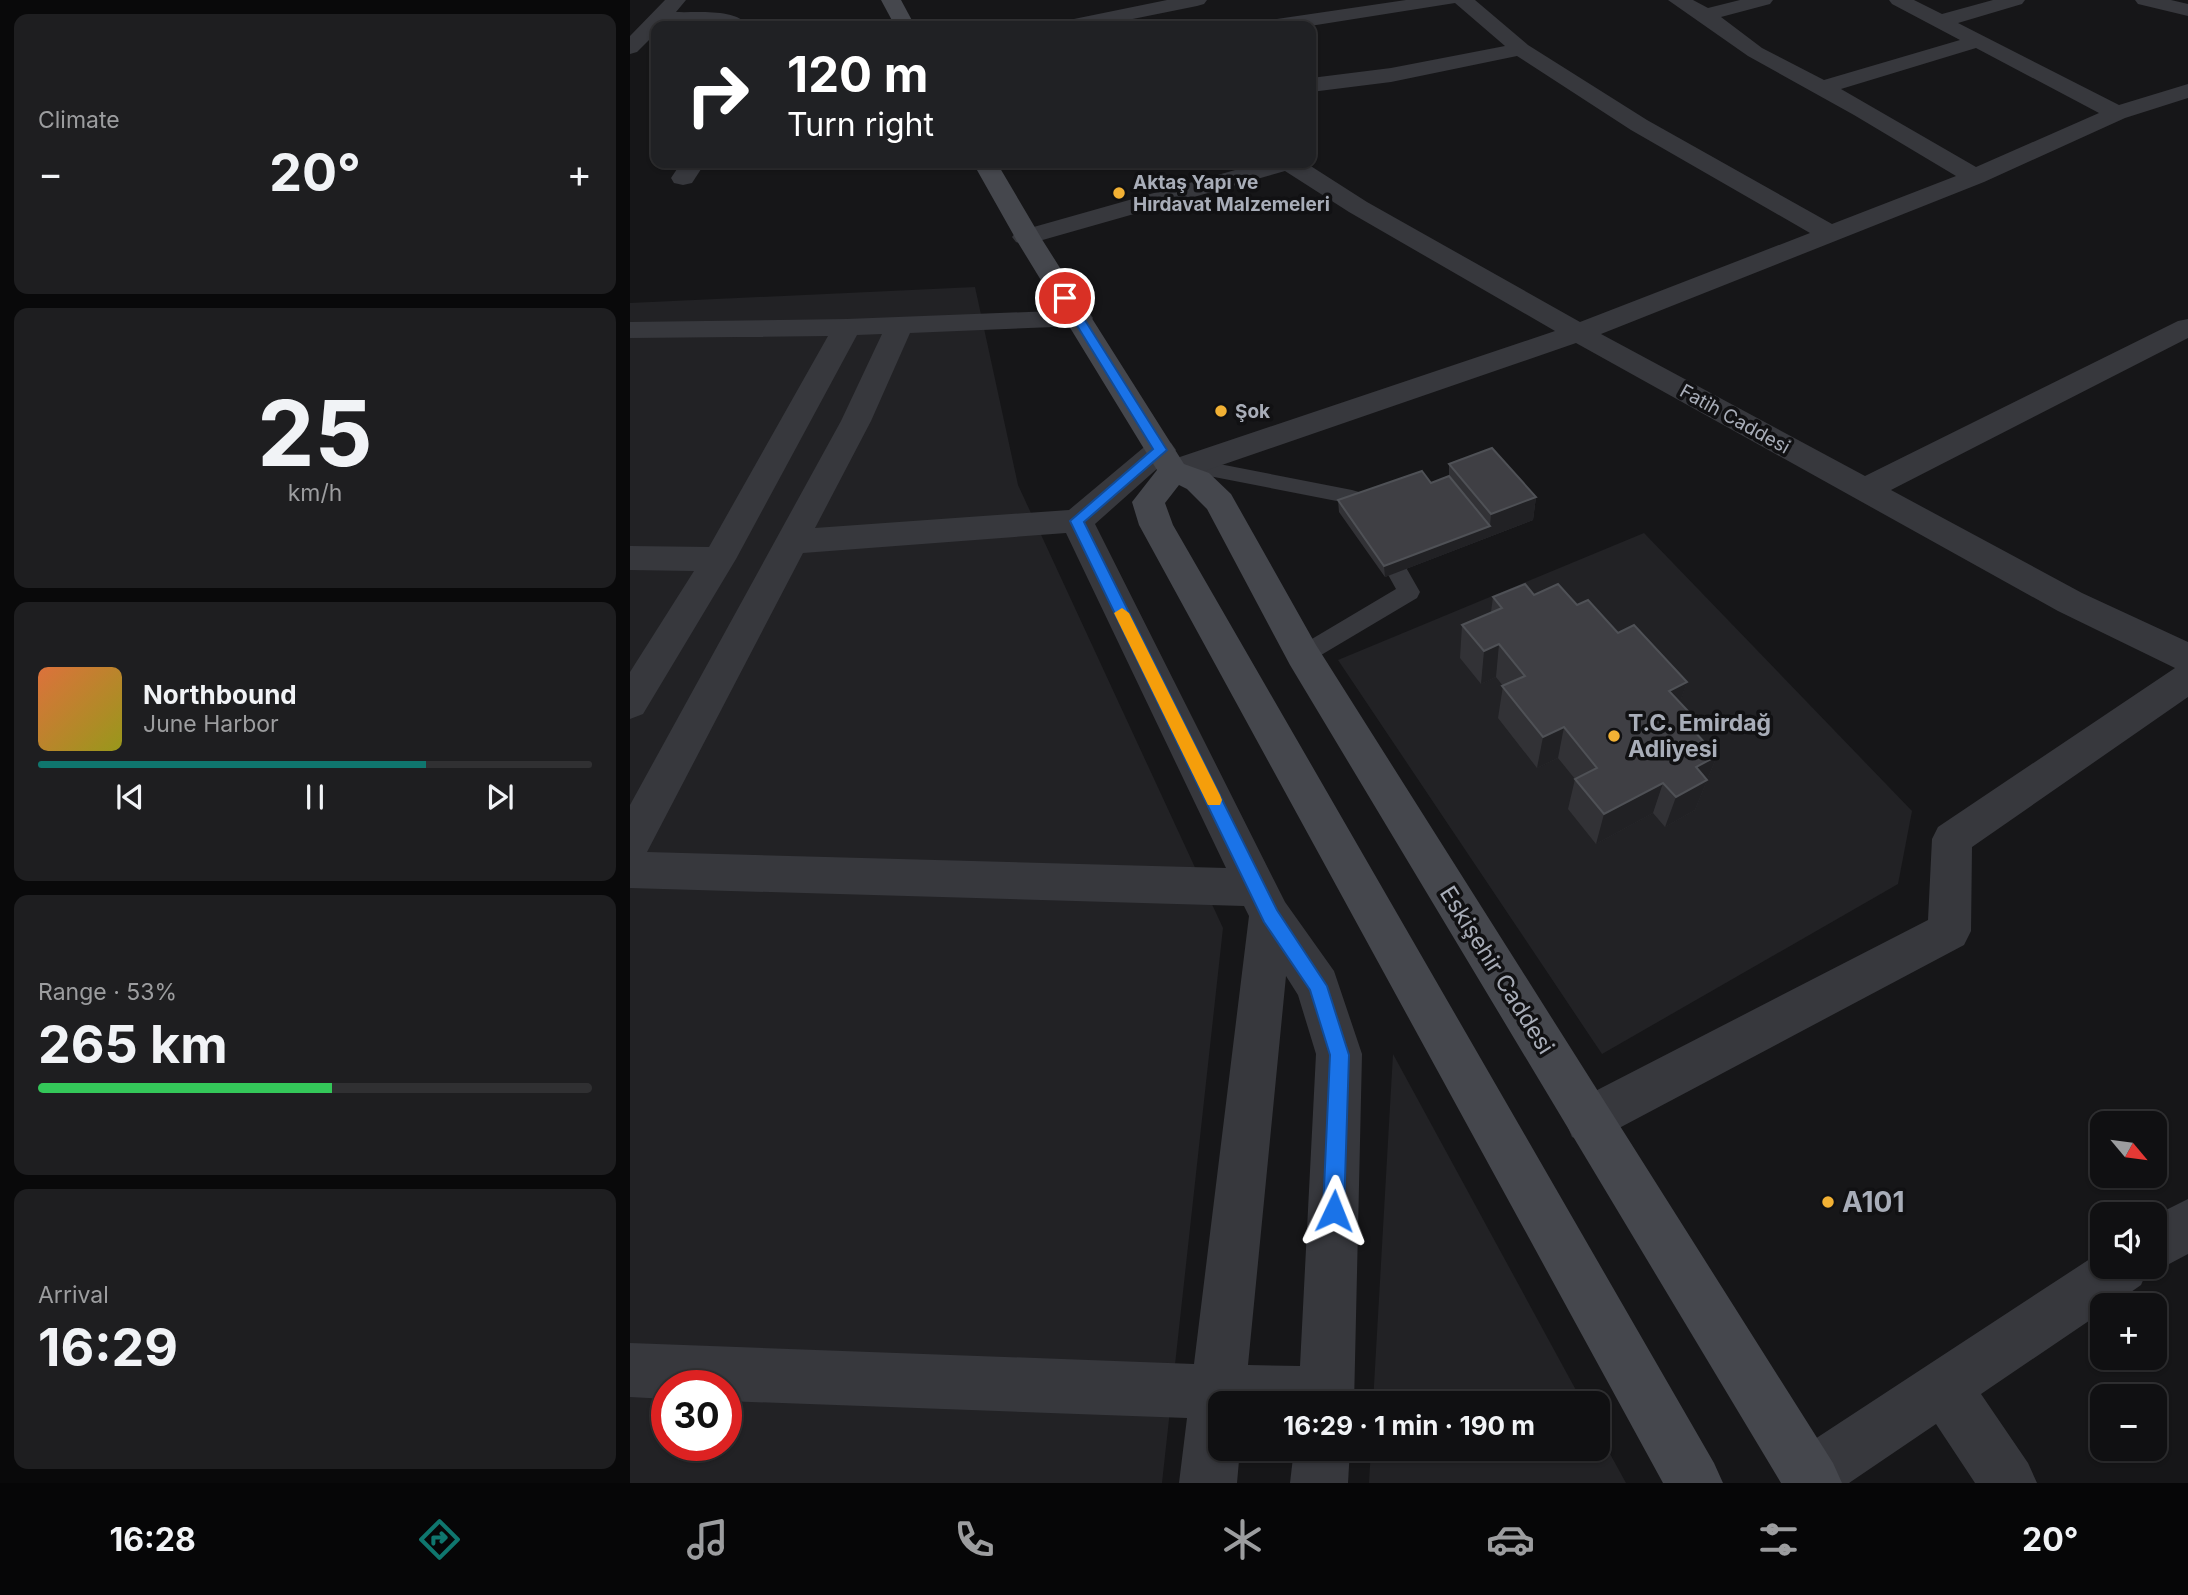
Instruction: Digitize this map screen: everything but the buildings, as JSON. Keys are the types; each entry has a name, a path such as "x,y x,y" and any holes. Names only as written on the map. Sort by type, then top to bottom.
{"main road":[{"path":"891,0 902,21"},
{"path":"988,168 1025,237 1079,318 1166,460 1148,502 1156,525 1694,1483"},
{"name":"Eskişehir Caddesi","path":"1166,460 1198,481 1220,502 1303,655 1811,1479"}],"street":[{"path":"656,21 676,0"},
{"path":"1304,21 1447,0"},
{"path":"1463,0 1521,49 1639,125 1830,234"},
{"path":"1678,0 1705,15 1755,52 1975,177"},
{"path":"1705,15 1763,0"},
{"path":"1899,0 2117,113"},
{"path":"1941,21 2015,0"},
{"path":"2145,0 2188,9"},
{"path":"1100,21 1198,5"},
{"path":"660,17 725,21"},
{"path":"630,48 651,26"},
{"path":"1822,88 1978,41"},
{"path":"1316,84 1391,75 1521,49"},
{"path":"790,542 1077,521 1166,460 1578,333 1975,177 2117,113 2188,91"},
{"path":"1025,237 1270,168"},
{"name":"Fatih Caddesi","path":"1296,168 1358,207 1578,333 2070,602 2188,658"},
{"path":"630,330 847,327 1079,318"},
{"path":"630,844 856,421 900,325"},
{"path":"630,704 719,559 847,327"},
{"path":"1864,490 2188,327"},
{"path":"1077,521 1264,902 1318,986 1339,1055 1326,1391"},
{"path":"630,558 719,559"},
{"path":"1589,1120 1949,931 1952,839 2188,678"},
{"path":"630,870 1264,902"},
{"path":"1218,1391 1264,902"},
{"path":"2167,1238 2188,1224"},
{"path":"1811,1479 2105,1279"},
{"path":"630,1370 1208,1392"},
{"path":"1943,1387 2008,1483"},
{"path":"1208,1483 1210,1461"},
{"path":"1320,1483 1321,1461"}],"lane":[{"path":"1166,460 1352,497"},
{"path":"1303,655 1409,592 1392,562"}],"shaded area":[{"path":"975,287 1018,485 1223,928 1162,1483 630,1483 630,303"},
{"name":"T.C. Emirdağ Adliyesi","path":"1644,533 1912,811 1898,884 1602,1054 1338,660"},
{"path":"1393,1054 1576,1391 1374,1391"},
{"path":"1610,1454 1626,1483 1369,1483 1370,1461 1610,1461"}],"slow traffic":[{"path":"1122,613 1214,800"}],"place":[{"name":"Aktaş Yapı ve Hırdavat Malzemeleri","path":"1119,193"},
{"name":"Şok","path":"1221,411"},
{"name":"T.C. Emirdağ Adliyesi","path":"1614,736"},
{"name":"A101","path":"1828,1202"}],"route":[{"path":"1065,298 1160,450 1077,521 1270,916 1318,986 1339,1055 1334,1211"}]}
